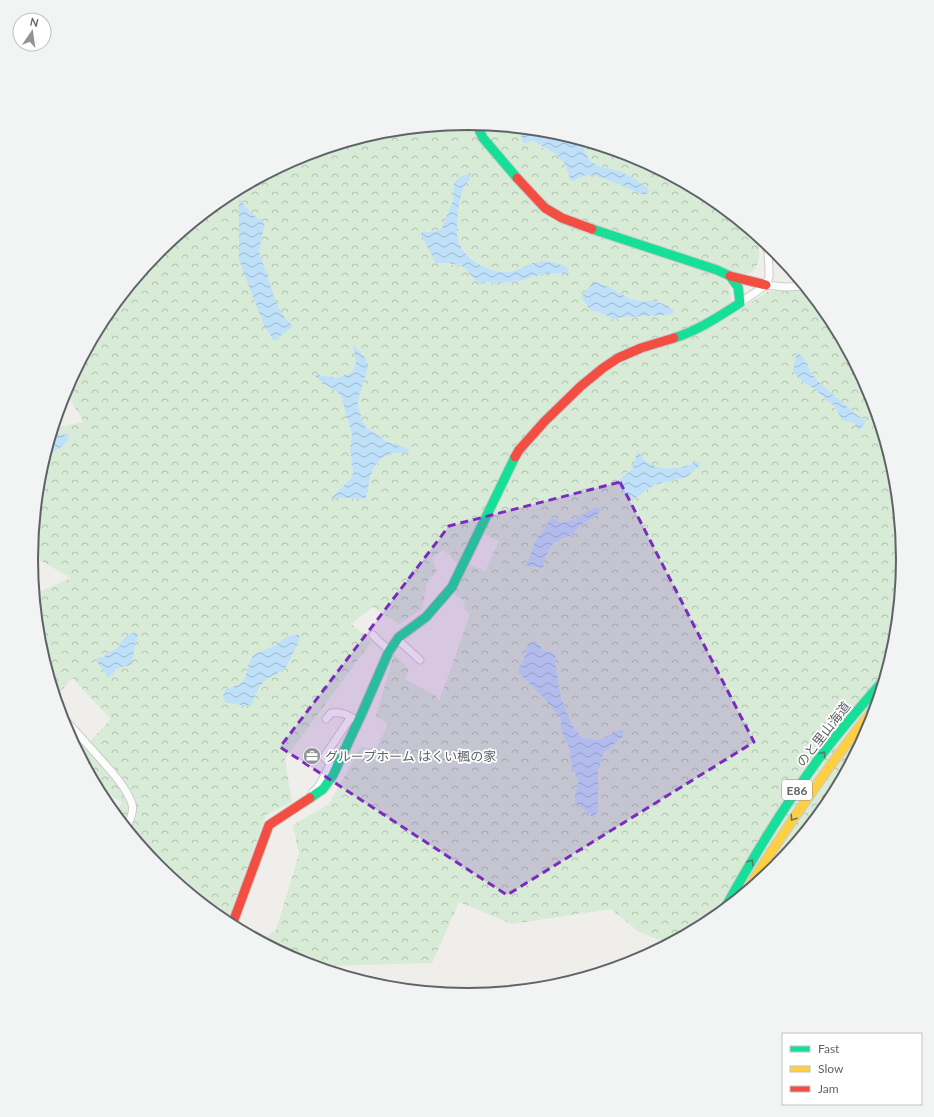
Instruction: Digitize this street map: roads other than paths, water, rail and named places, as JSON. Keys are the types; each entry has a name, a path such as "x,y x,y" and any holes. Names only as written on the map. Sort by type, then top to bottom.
{"main road":[{"path":"480,130 490,146 528,191 545,208 562,218 718,270 730,276 766,285"},
{"path":"234,919 269,824 323,789 333,775 354,719 389,651 397,639 426,617 452,587 519,450 545,421 581,386 618,358 641,348 680,336 717,318 740,303 738,287 730,276"},
{"name":"のと里山海道","path":"731,897 771,829 805,778 844,727 875,691"},
{"name":"のと里山海道","path":"760,872 781,836 816,784 853,733 864,721"}],"street":[{"path":"740,303 766,285 769,277 768,253"},
{"path":"766,285 785,287 798,286"},
{"path":"373,634 389,651"},
{"path":"397,639 420,660"},
{"path":"300,804 316,789 325,775 330,764 324,757 354,719 346,714 338,712 331,713 326,719"},
{"path":"74,730 114,775 125,790 133,805 129,822"}],"water":[{"path":"521,133 583,145 586,154 592,162 600,166 616,170 637,180 648,188 649,193 644,195 608,180 588,175 571,181 565,164 556,154 535,142 522,142"},
{"path":"471,173 470,178 462,192 457,222 458,240 468,256 484,267 501,272 514,271 542,261 551,262 566,266 569,272 568,275 561,273 543,274 520,281 495,284 489,282 480,284 463,267 452,264 436,263 421,235 422,232 432,232 441,229 453,201 454,183 461,177"},
{"path":"239,198 250,212 265,223 259,251 276,302 285,318 293,326 274,341 264,325 239,260"},
{"path":"596,282 609,287 630,299 656,301 668,306 674,311 669,315 624,317 614,319 596,311 591,311 581,297 593,283"},
{"path":"353,344 366,359 368,368 359,396 358,406 362,420 366,427 386,441 409,449 408,453 387,455 381,459 372,472 366,499 331,498 352,477 353,473 350,448 352,434 341,395 324,384 313,374 337,378 352,372 356,364"},
{"path":"797,352 804,358 810,371 819,382 858,416 867,420 859,431 855,423 845,421 841,418 834,406 815,389 798,378 793,370"},
{"path":"69,434 69,438 62,446 51,454 53,447 57,435"},
{"path":"638,450 650,464 662,468 687,466 699,461 699,466 688,476 654,485 632,500 628,498 616,482 632,469"},
{"path":"596,507 600,510 598,514 581,525 571,536 561,539 553,544 545,557 543,568 524,565 530,557 534,543 552,517 561,523 575,519"},
{"path":"135,632 138,634 131,665 116,668 114,673 108,677 96,660 115,650 126,637"},
{"path":"300,634 298,643 285,669 267,679 260,686 250,706 225,702 223,697 225,690 242,682 255,654 274,646 285,638"},
{"path":"537,642 543,650 552,652 555,655 561,698 572,725 581,737 599,740 621,729 624,732 622,737 604,753 602,758 598,772 598,811 594,818 574,801 578,781 572,767 569,747 562,733 560,718 541,695 519,673 519,668 524,659 528,644"}],"place":[{"name":"グループホーム はくい楓の家","path":"312,756"}]}
